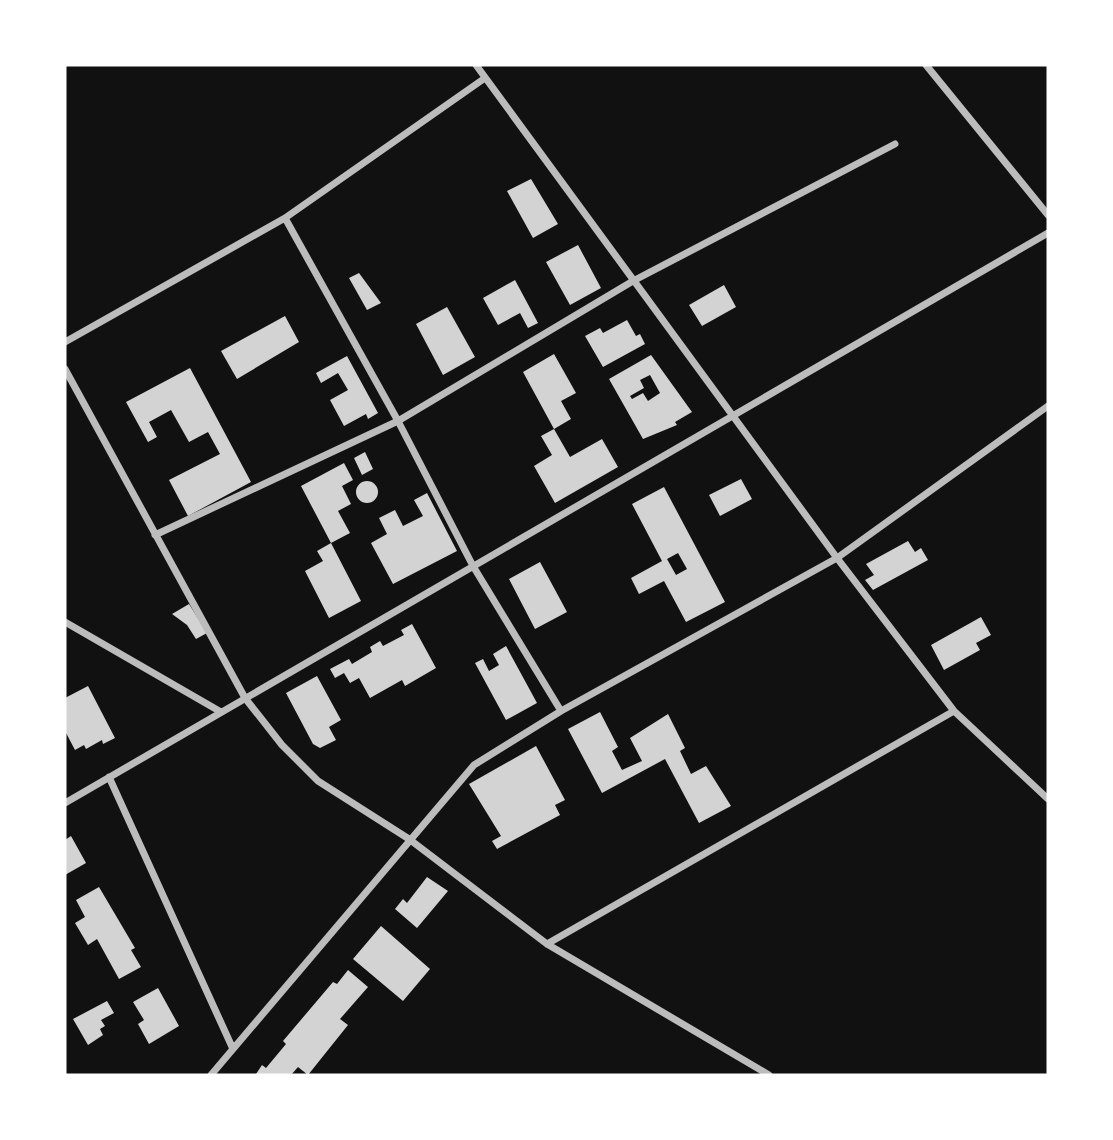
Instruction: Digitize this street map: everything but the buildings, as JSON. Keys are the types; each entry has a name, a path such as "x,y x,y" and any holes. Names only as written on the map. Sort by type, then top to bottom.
{"street":[{"path":"475,65 837,558 954,711 1048,799"},
{"path":"926,65 1048,215"},
{"path":"65,342 285,218 485,78"},
{"path":"155,535 398,421 633,281 895,144"},
{"path":"285,218 398,421 473,566 561,711"},
{"path":"65,803 1048,233"},
{"path":"65,369 245,698 282,745 318,781 408,839 547,944 769,1075"},
{"path":"211,1075 408,839 474,765 561,711 837,558 1048,406"},
{"path":"65,622 221,712"},
{"path":"547,944 954,711"},
{"path":"109,777 233,1049"}]}
